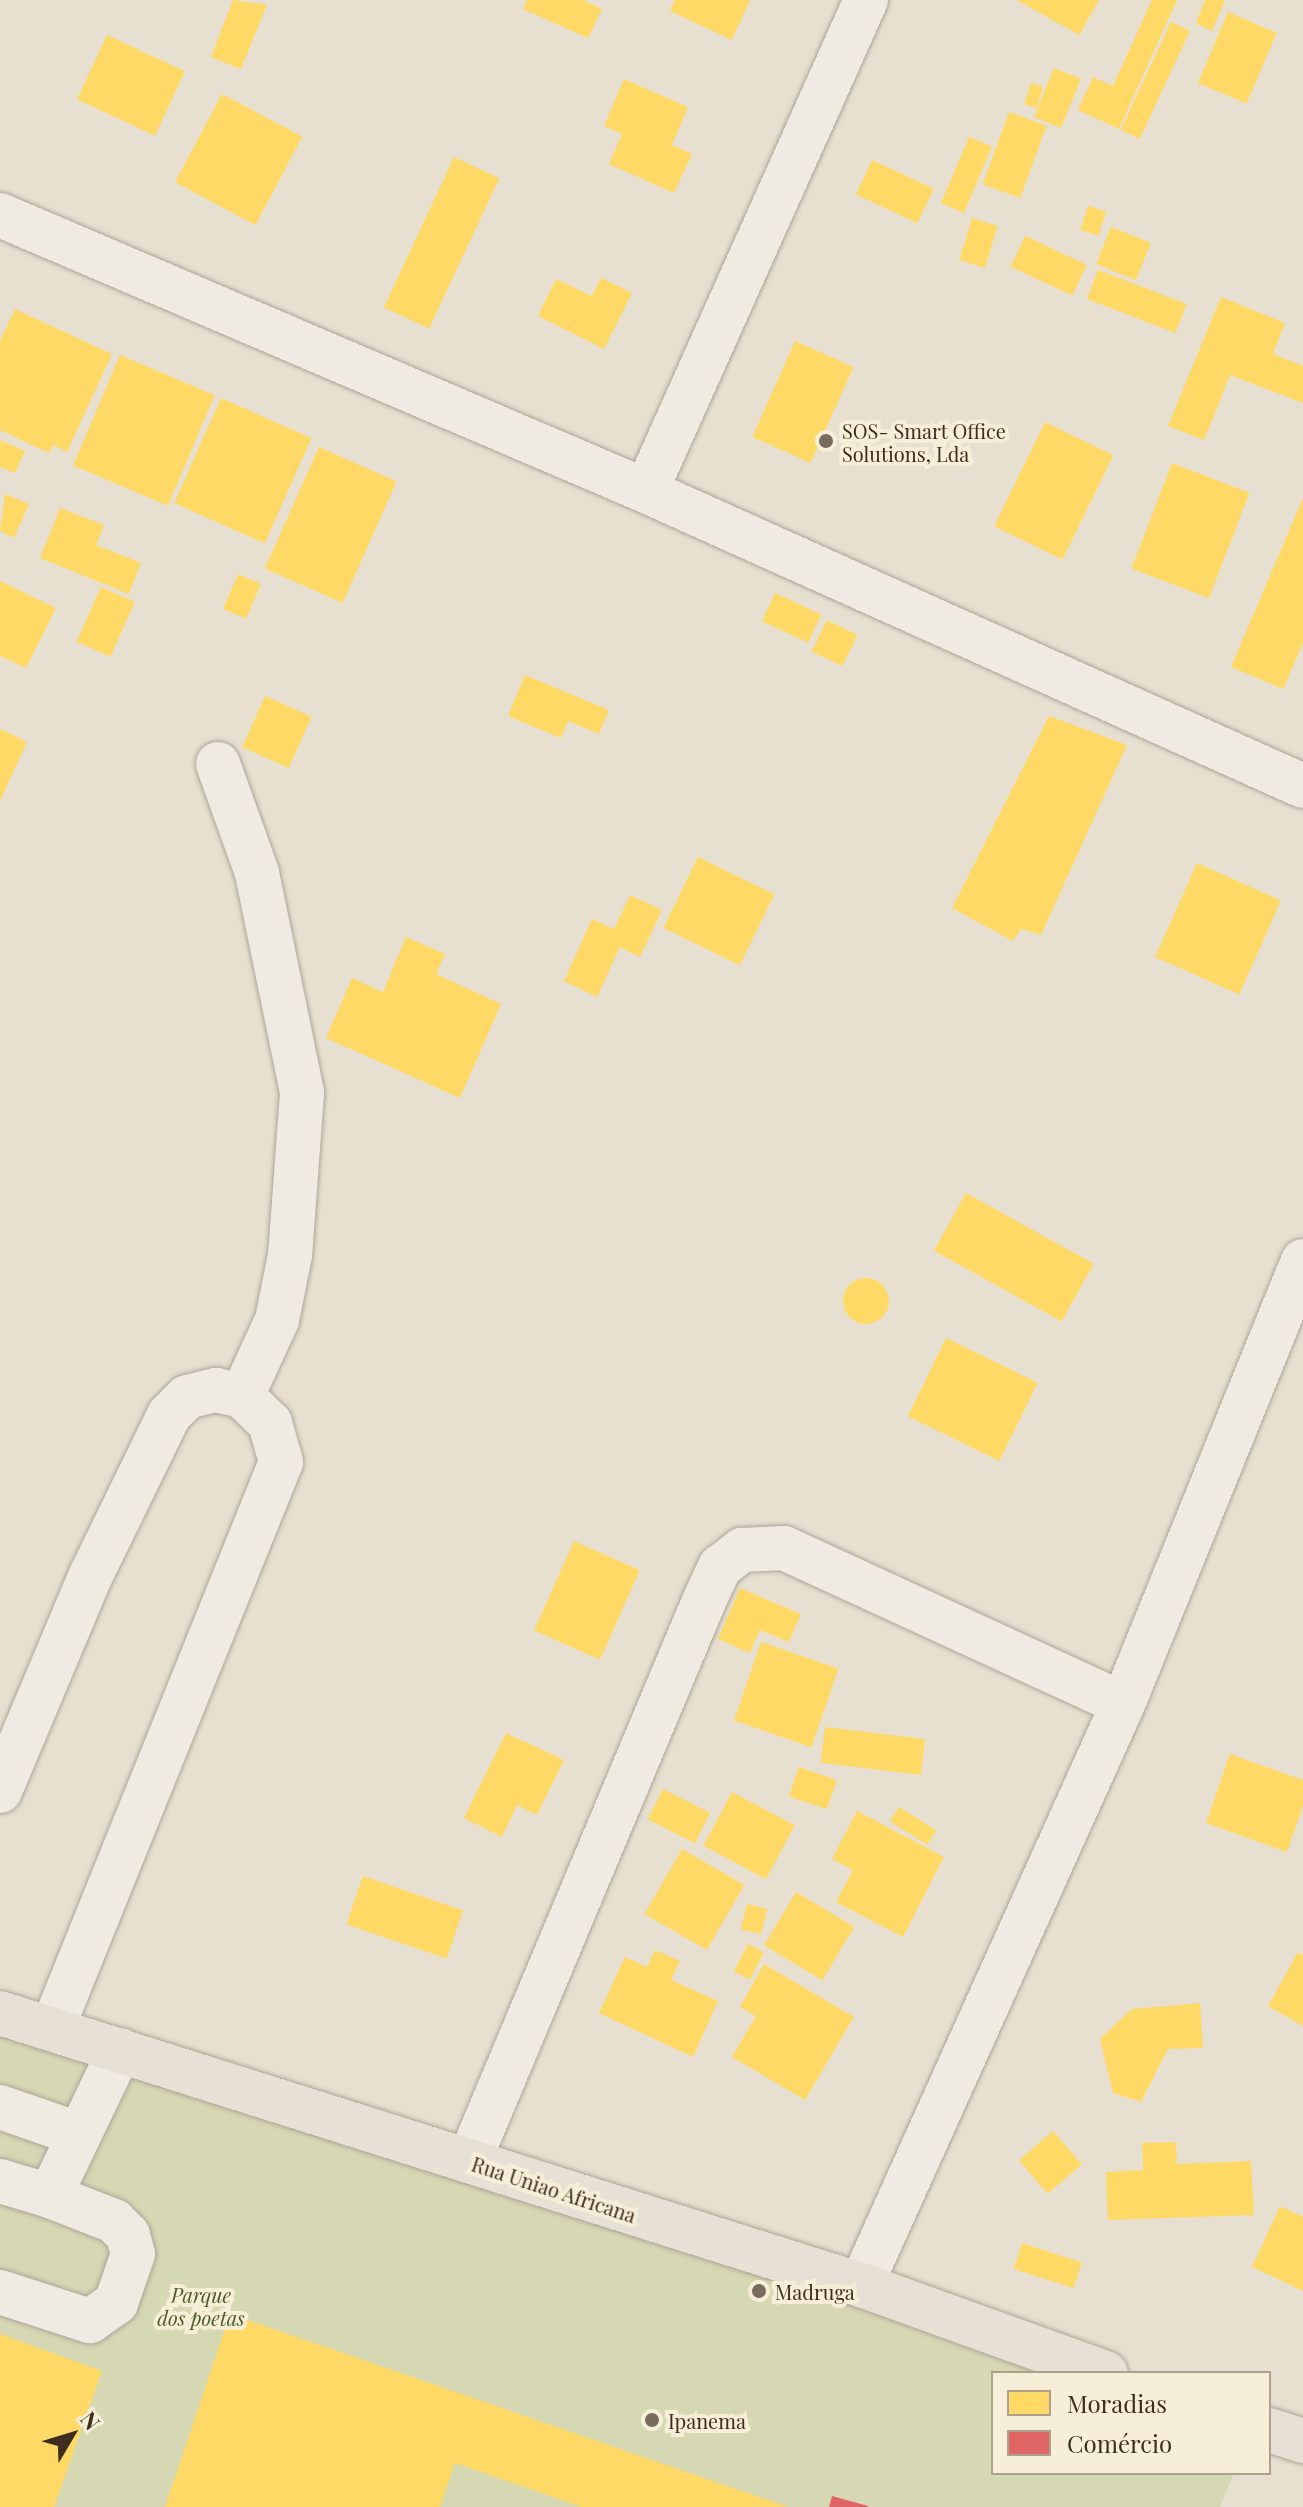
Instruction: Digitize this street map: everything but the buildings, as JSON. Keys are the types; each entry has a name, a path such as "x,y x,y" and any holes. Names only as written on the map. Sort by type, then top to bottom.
{"main road":[{"name":"Rua Uniao Africana","path":"0,2013 861,2285 1100,2371"},
{"path":"1271,2431 1303,2441"}],"street":[{"path":"646,491 866,0"},
{"path":"0,215 646,491 1303,786"},
{"path":"218,764 257,873 302,1093 287,1268 277,1320 242,1396"},
{"path":"861,2285 1123,1704 1303,1261"},
{"path":"0,1791 91,1575 169,1415 187,1397 216,1390 242,1396 270,1423 281,1462 52,2029"},
{"path":"469,2161 704,1601 720,1567 742,1550 784,1548 1123,1704"},
{"path":"50,2196 75,2133 120,2050"},
{"path":"0,2107 75,2133"},
{"path":"0,2181 50,2196 114,2221 128,2235 133,2254 116,2303 90,2321 0,2292"}],"green space":[{"name":"Parque dos poetas","path":"0,2031 1078,2371 991,2371 991,2475 1233,2475 1220,2507 0,2507"}],"place":[{"name":"SOS- Smart Office Solutions, Lda","path":"826,441"},
{"name":"Madruga","path":"759,2291"},
{"name":"Ipanema","path":"652,2420"}]}
